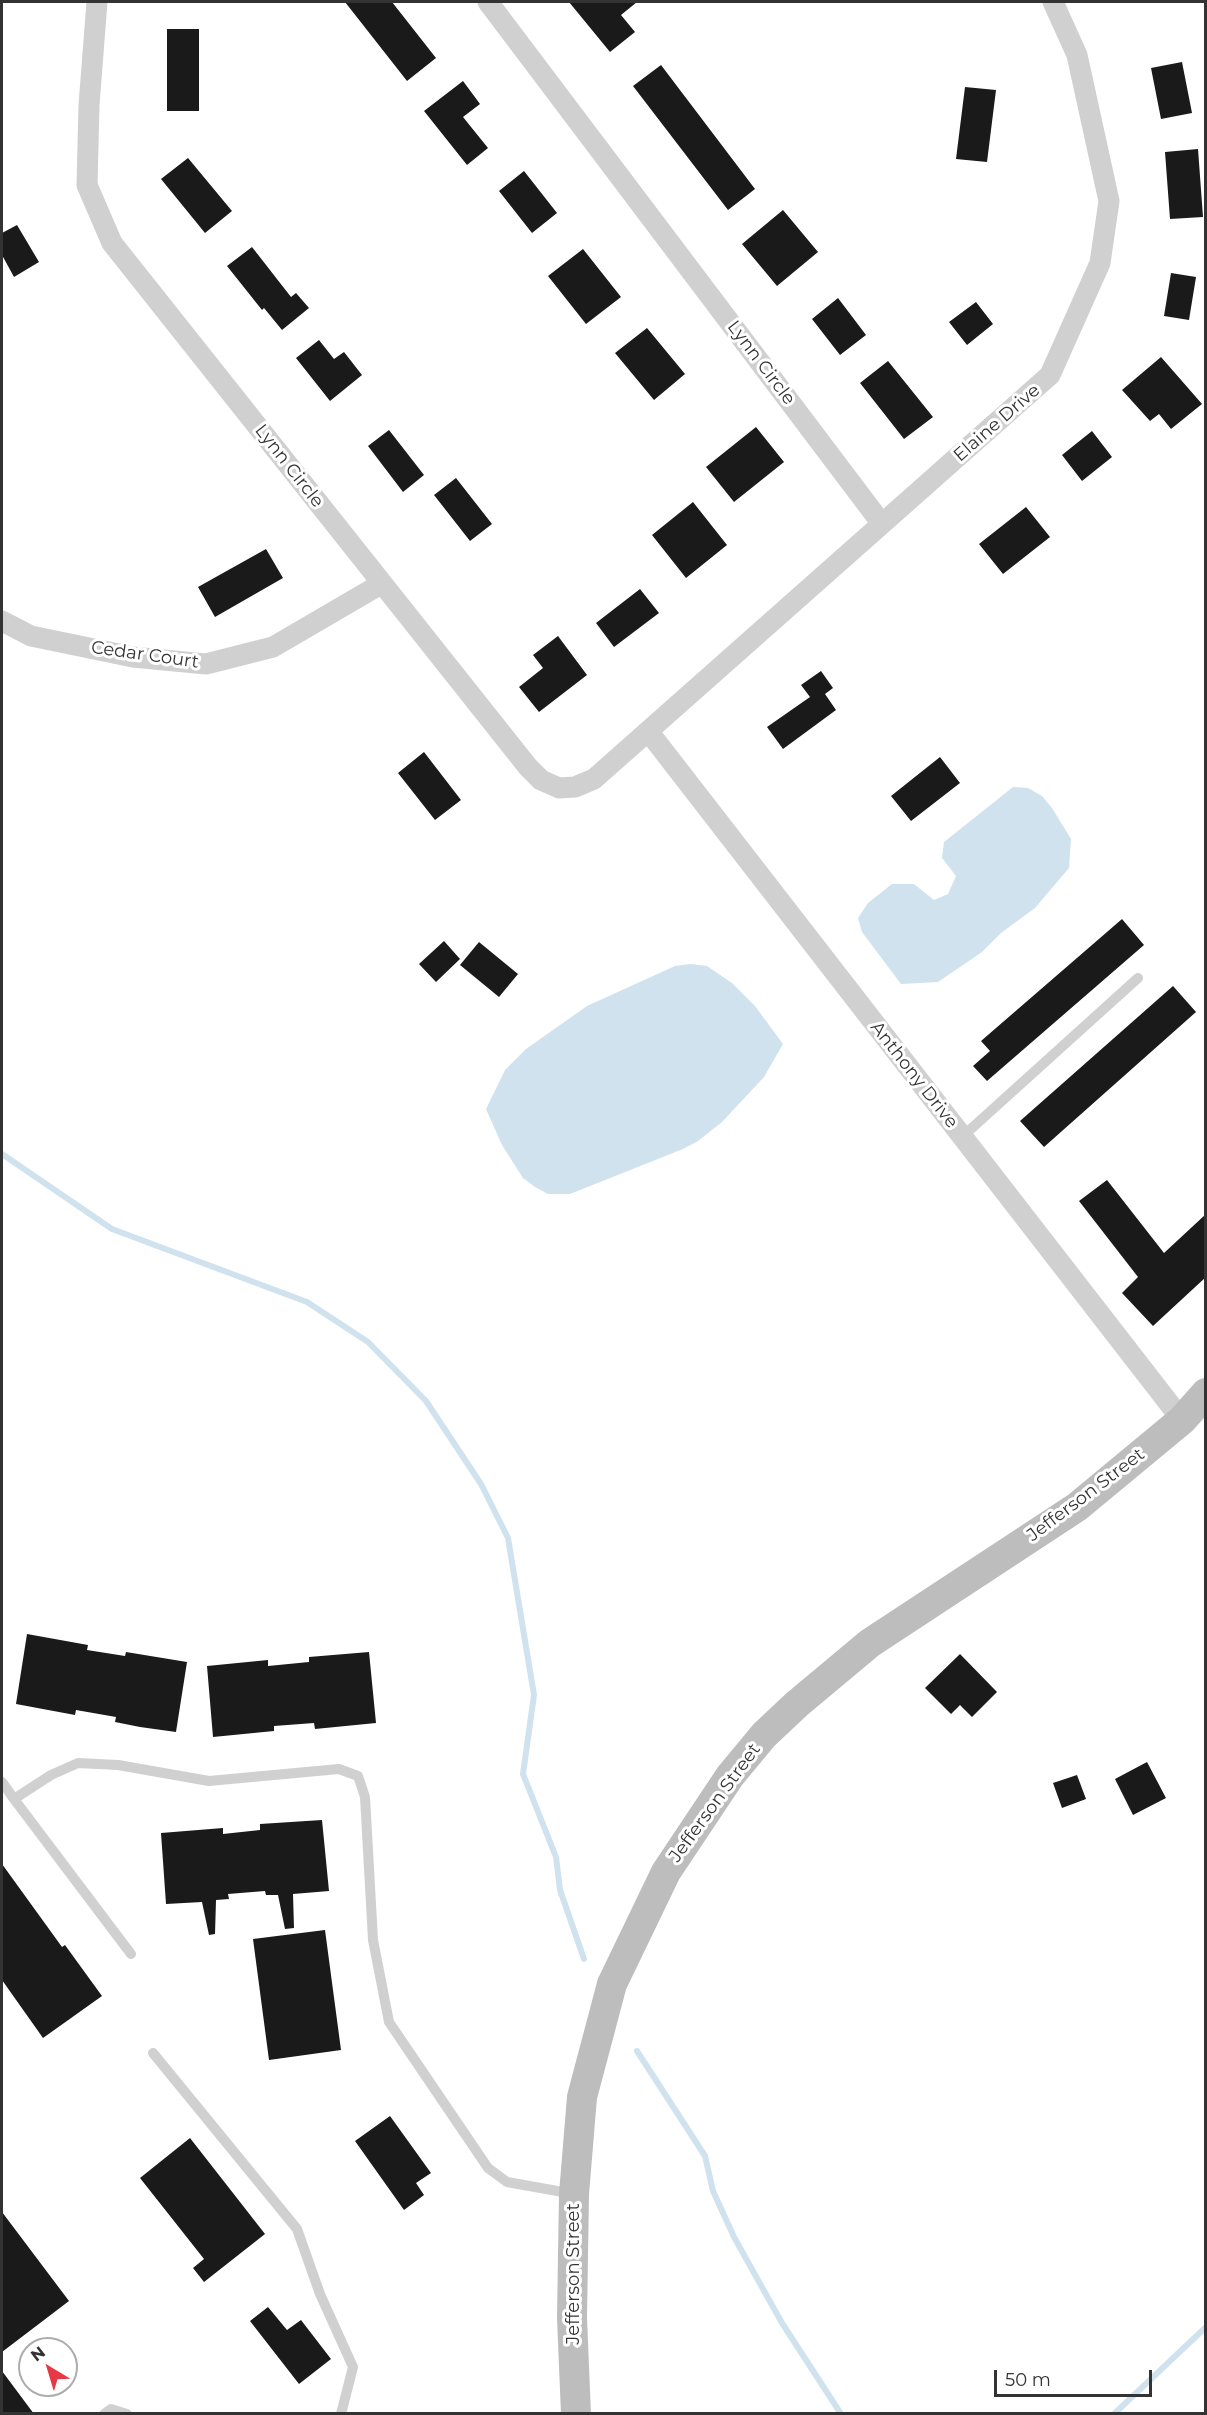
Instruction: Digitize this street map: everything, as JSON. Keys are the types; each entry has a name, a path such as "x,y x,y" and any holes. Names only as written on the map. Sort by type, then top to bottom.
{"street":[{"name":"Lynn Circle","path":"97,2 88,105 87,185 112,243 381,584 541,780 558,788 575,787 594,779 648,730"},
{"name":"Lynn Circle","path":"488,2 882,524"},
{"name":"Elaine Drive","path":"648,730 1050,375 1100,263 1109,201 1077,55 1053,2"},
{"name":"Cedar Court","path":"2,621 42,639 133,657 206,664 273,647 381,584"},
{"name":"Anthony Drive","path":"648,730 1182,1420"},
{"name":"Jefferson Street","path":"576,2414 572,2318 574,2194 582,2097 612,1984 666,1872 730,1776 764,1735 797,1704 870,1643 1077,1507 1182,1420 1206,1393"}],"lane":[{"path":"962,1137 1138,978"},
{"path":"14,1799 51,1774 78,1763 118,1765 209,1781 339,1769 358,1776 365,1797 373,1940 389,2022 488,2168 507,2182 574,2194"},
{"path":"2,1782 131,1954"},
{"path":"153,2053 297,2229 320,2294 353,2367 341,2414"},
{"path":"105,2414 111,2409 127,2414"}],"water":[{"path":"1013,787 1028,788 1042,796 1052,808 1071,839 1069,868 1035,908 1001,933 982,952 938,982 901,984 862,932 858,918 868,903 892,884 914,884 934,900 948,894 956,876 942,858 944,842"},
{"path":"691,964 707,966 732,983 755,1006 783,1044 764,1077 722,1122 698,1141 683,1149 570,1194 548,1194 535,1187 523,1178 502,1145 486,1109 505,1070 526,1049 587,1006 675,966"}],"building":[{"path":"345,2 392,2 436,58 407,81"},
{"path":"569,2 637,2 621,15 635,32 610,52"},
{"path":"167,29 199,29 199,111 167,111"},
{"path":"1182,62 1192,113 1161,119 1151,68"},
{"path":"661,65 755,189 728,210 633,86"},
{"path":"463,81 480,104 463,117 488,148 467,165 424,111"},
{"path":"965,87 996,90 987,162 956,159"},
{"path":"1198,149 1203,217 1170,219 1165,152"},
{"path":"188,158 232,211 205,233 161,179"},
{"path":"524,171 557,213 532,233 499,191"},
{"path":"783,210 818,252 777,286 742,244"},
{"path":"17,225 39,262 14,277 2,255 2,233"},
{"path":"252,247 291,297 296,293 309,308 282,330 264,308 262,310 227,266"},
{"path":"583,249 621,297 586,324 548,276"},
{"path":"1171,273 1196,277 1189,320 1164,316"},
{"path":"838,298 866,335 840,355 812,319"},
{"path":"976,302 993,324 967,345 949,322"},
{"path":"647,328 685,374 654,400 615,353"},
{"path":"319,340 334,359 344,352 362,375 330,401 296,358"},
{"path":"1161,357 1202,404 1171,429 1159,414 1150,421 1122,390"},
{"path":"888,361 933,417 904,439 860,383"},
{"path":"756,427 784,462 734,502 706,467"},
{"path":"389,430 424,475 403,492 368,446"},
{"path":"1092,431 1112,457 1082,481 1062,455"},
{"path":"456,478 492,524 470,541 434,495"},
{"path":"693,502 727,545 686,578 652,535"},
{"path":"1026,507 1050,537 1003,574 979,544"},
{"path":"266,549 283,578 215,617 198,587"},
{"path":"640,589 659,613 614,647 596,623"},
{"path":"558,636 587,675 539,712 519,687 543,668 533,655"},
{"path":"821,671 833,688 825,694 836,710 783,749 767,727 810,697 801,685"},
{"path":"424,752 461,800 435,820 398,773"},
{"path":"940,757 960,783 911,821 891,796"},
{"path":"1122,919 1144,945 987,1081 973,1066 990,1051 981,1041"},
{"path":"444,941 460,959 436,982 419,964"},
{"path":"479,942 518,974 499,997 460,965"},
{"path":"1173,986 1196,1012 1044,1147 1020,1121"},
{"path":"1107,1180 1164,1253 1206,1214 1206,1277 1153,1326 1122,1293 1138,1277 1079,1201"},
{"path":"27,1634 88,1645 87,1650 125,1656 126,1652 187,1662 176,1732 115,1722 116,1717 76,1710 75,1715 16,1704"},
{"path":"369,1652 376,1723 315,1729 314,1723 274,1726 274,1731 213,1737 207,1666 268,1660 268,1666 309,1662 309,1657"},
{"path":"960,1654 997,1692 972,1717 960,1705 951,1714 925,1688"},
{"path":"1147,1762 1166,1798 1133,1815 1115,1779"},
{"path":"1077,1775 1086,1799 1062,1808 1053,1783"},
{"path":"322,1820 329,1891 293,1894 294,1928 285,1929 278,1895 266,1895 265,1891 228,1894 229,1899 216,1900 215,1934 209,1935 202,1902 166,1904 161,1833 223,1828 223,1834 260,1830 260,1824"},
{"path":"2,1864 62,1947 65,1945 102,1996 43,2038 2,1980"},
{"path":"325,1930 341,2050 269,2060 253,1939"},
{"path":"390,2116 431,2173 416,2183 424,2195 404,2210 355,2141"},
{"path":"190,2138 265,2234 204,2282 193,2268 204,2259 140,2178"},
{"path":"2,2212 69,2301 22,2337 18,2337 18,2340 2,2352"},
{"path":"268,2307 287,2330 301,2320 331,2359 299,2384 250,2321"},
{"path":"2,2371 18,2392 18,2397 21,2397 34,2414 2,2414"}],"waterway":[{"path":"2,1154 112,1229 307,1302 368,1342 426,1401 481,1484 508,1538 534,1695 523,1774 556,1857 560,1890 584,1959"},
{"path":"637,2051 705,2156 713,2191 734,2237 782,2323 841,2414"},
{"path":"1114,2414 1206,2327"}]}
